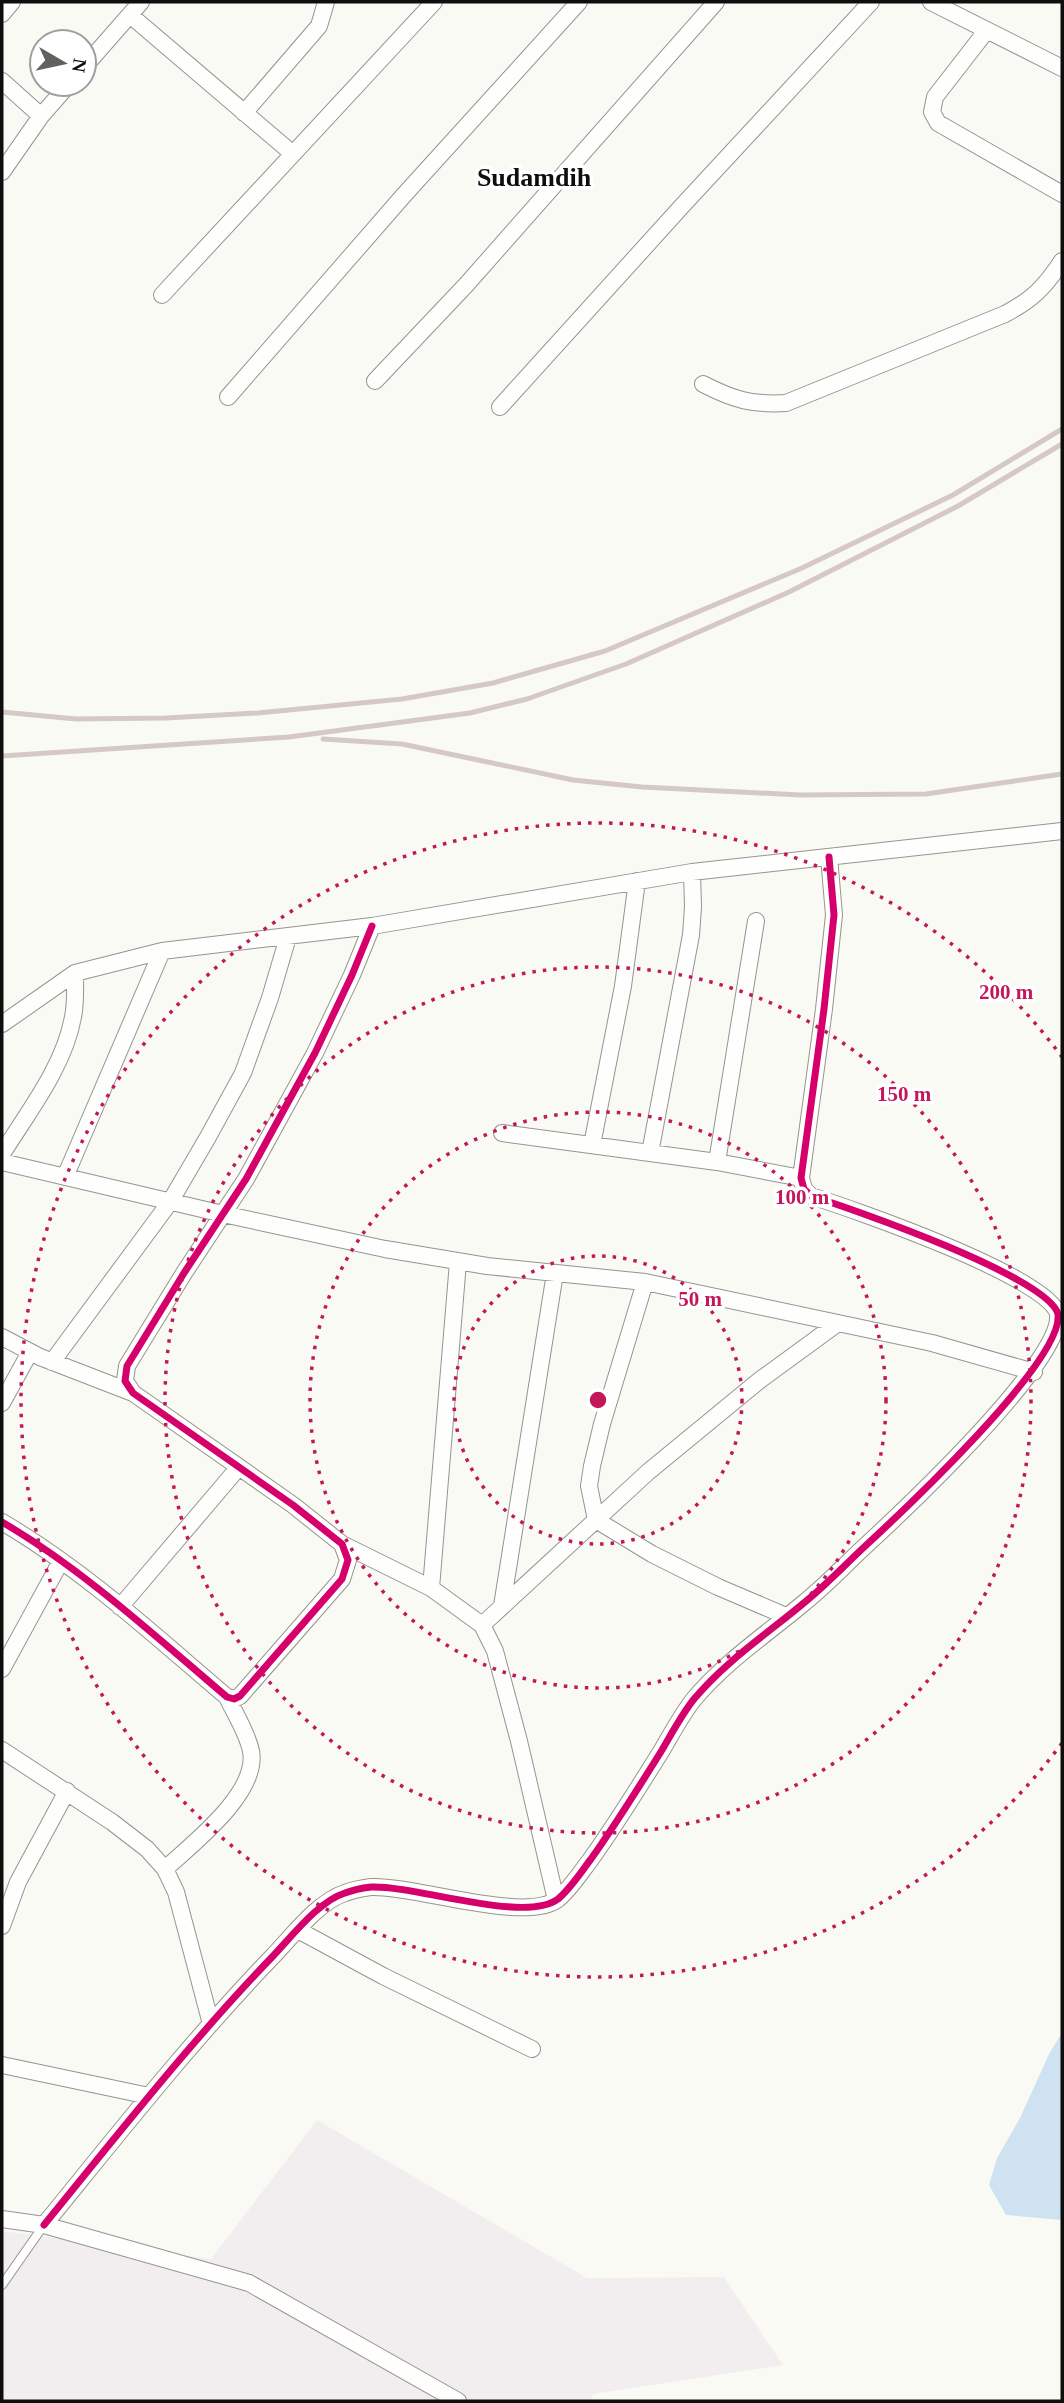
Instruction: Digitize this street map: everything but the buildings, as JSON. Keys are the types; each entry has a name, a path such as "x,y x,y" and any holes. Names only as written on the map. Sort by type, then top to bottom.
{"street":[{"path":"2,14 12,2"},
{"path":"98,51 141,2"},
{"path":"244,113 319,26 326,2"},
{"path":"162,295 434,2"},
{"path":"228,397 404,194 579,2"},
{"path":"375,381 466,285 716,2"},
{"path":"500,407 871,2"},
{"path":"930,2 1062,68"},
{"path":"130,15 293,154"},
{"path":"987,30 935,97 932,112 938,123 1062,194"},
{"path":"2,81 41,116"},
{"path":"2,172 57,98"},
{"path":"703,384 732,399 761,404 786,403 1027,303 1047,284 1062,261"},
{"path":"2,1024 75,973 162,951 372,926 692,872 1062,831"},
{"path":"44,2225 211,2024 313,1914 340,1894 369,1887 402,1889 508,1906 541,1907 556,1900 574,1882 606,1837 692,1702 732,1659 805,1602 999,1416 1034,1372 1054,1341 1059,1322 1058,1310 1047,1298 986,1264 891,1224 811,1196 804,1189 801,1178 834,915 829,857"},
{"path":"650,1153 691,934 692,872"},
{"path":"592,1145 623,986 637,881"},
{"path":"718,1162 756,921"},
{"path":"133,1393 125,1381 127,1366 246,1179 315,1053 372,926"},
{"path":"52,1362 170,1202 243,1073 288,937"},
{"path":"65,1177 162,951"},
{"path":"2,1154 48,1080 63,1048 73,1019 75,973"},
{"path":"502,1133 718,1162 801,1178"},
{"path":"2,1162 385,1250 458,1262 645,1282 932,1343 1034,1372"},
{"path":"431,1588 458,1262"},
{"path":"502,1606 555,1273"},
{"path":"645,1282 592,1466 589,1486 596,1520 652,1554 718,1587 786,1616"},
{"path":"482,1625 648,1472 760,1380 838,1323"},
{"path":"2,1337 52,1362 133,1393 293,1505 342,1544 431,1588 482,1625 495,1651 556,1900"},
{"path":"2,1404 30,1352"},
{"path":"120,1607 239,1467"},
{"path":"2,1522 35,1541 61,1561 227,1697 245,1734 251,1753 250,1771 238,1794 214,1823 165,1870"},
{"path":"227,1697 234,1699 240,1696 342,1579 348,1560 342,1544"},
{"path":"2,1669 61,1561"},
{"path":"2,1750 121,1828 147,1849 165,1870 176,1892 211,2024"},
{"path":"2,1926 19,1882 67,1791"},
{"path":"298,1930 383,1976 533,2049"},
{"path":"2,2065 149,2096"},
{"path":"2,2220 44,2225 249,2283 458,2401"}],"lane":[{"path":"2,2285 44,2225"}],"shaded area":[{"path":"317,2120 587,2278 724,2277 783,2365 593,2394 591,2401 2,2401 2,2231 211,2259"}],"water":[{"path":"1062,2033 1062,2220 1006,2215 989,2185 997,2158"}],"railway":[{"path":"2,712 76,719 258,713 402,699 493,683 605,651 802,568 953,495 1062,429"},
{"path":"2,756 289,737 470,713 527,699 626,664 789,592 958,506 1062,444"},
{"path":"323,739 402,744 573,780 642,787 800,795 926,794 1062,774"}],"cycle path":[{"path":"44,2225 214,2020 298,1929 335,1897 371,1887 496,1906 542,1906 558,1899 576,1880 609,1832 694,1699 734,1660 820,1590 942,1472 1008,1400 1035,1366 1053,1336 1058,1314 1046,1299 1021,1282 987,1264 905,1229 811,1196 804,1189 801,1178 834,915 829,857"},
{"path":"2,1522 90,1582 227,1697 234,1699 240,1696 342,1579 348,1560 342,1544 293,1505 133,1393 125,1381 127,1366 246,1179 315,1053 372,926"}],"district":[{"name":"Sudamdih","path":"534,177"}]}
